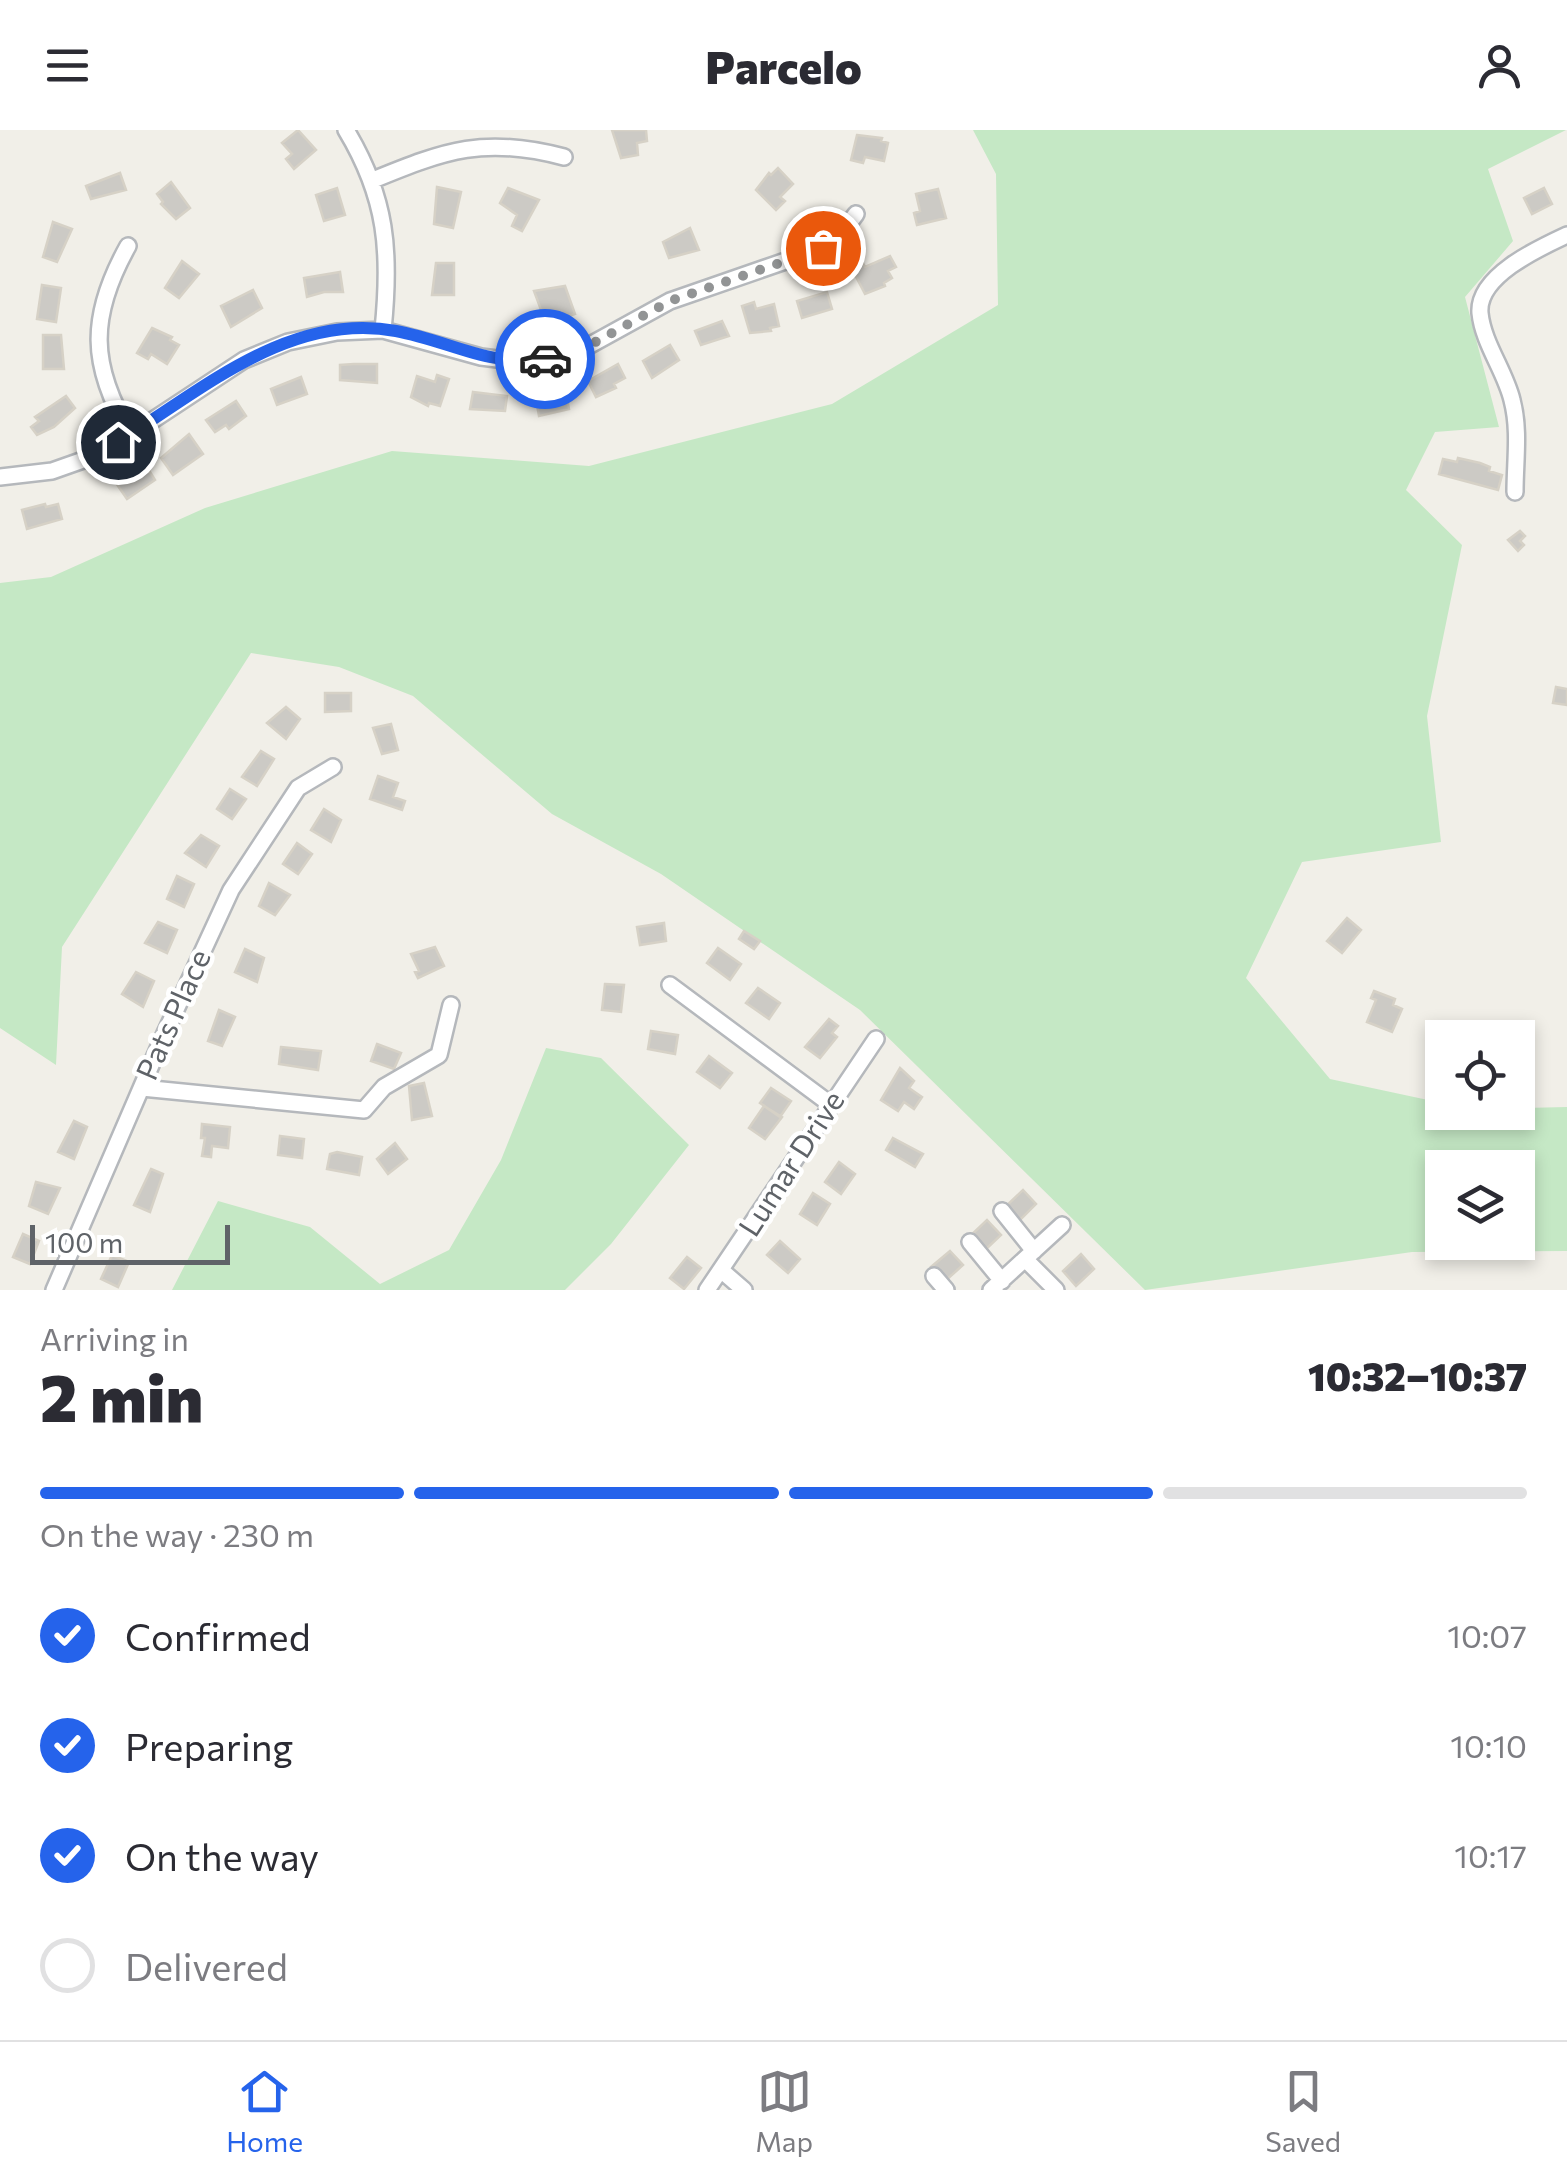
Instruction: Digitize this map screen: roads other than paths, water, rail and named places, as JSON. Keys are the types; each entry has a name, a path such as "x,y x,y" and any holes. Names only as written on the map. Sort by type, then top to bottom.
{"street":[{"path":"346,130 373,180 383,216 387,253 383,330"},
{"path":"373,180 432,157 479,146 507,145 564,157"},
{"path":"0,477 69,466 103,453 244,360 268,349 337,332 383,330 490,359 527,361 581,350 670,301 823,248 841,234 856,214"},
{"path":"1516,492 1518,434 1513,403 1485,330 1481,300 1492,281 1567,235"},
{"path":"128,246 104,301 99,346 105,386 130,435"},
{"name":"Pats Place","path":"54,1290 213,927 257,847 298,788 333,767"},
{"path":"670,985 830,1104"},
{"path":"142,1088 364,1110 384,1087 439,1055 451,1005"},
{"name":"Lumar Drive","path":"707,1290 876,1039"},
{"path":"1002,1211 1056,1290"},
{"path":"970,1242 996,1285 1062,1225"},
{"path":"722,1270 744,1290"},
{"path":"934,1276 946,1290"}]}
